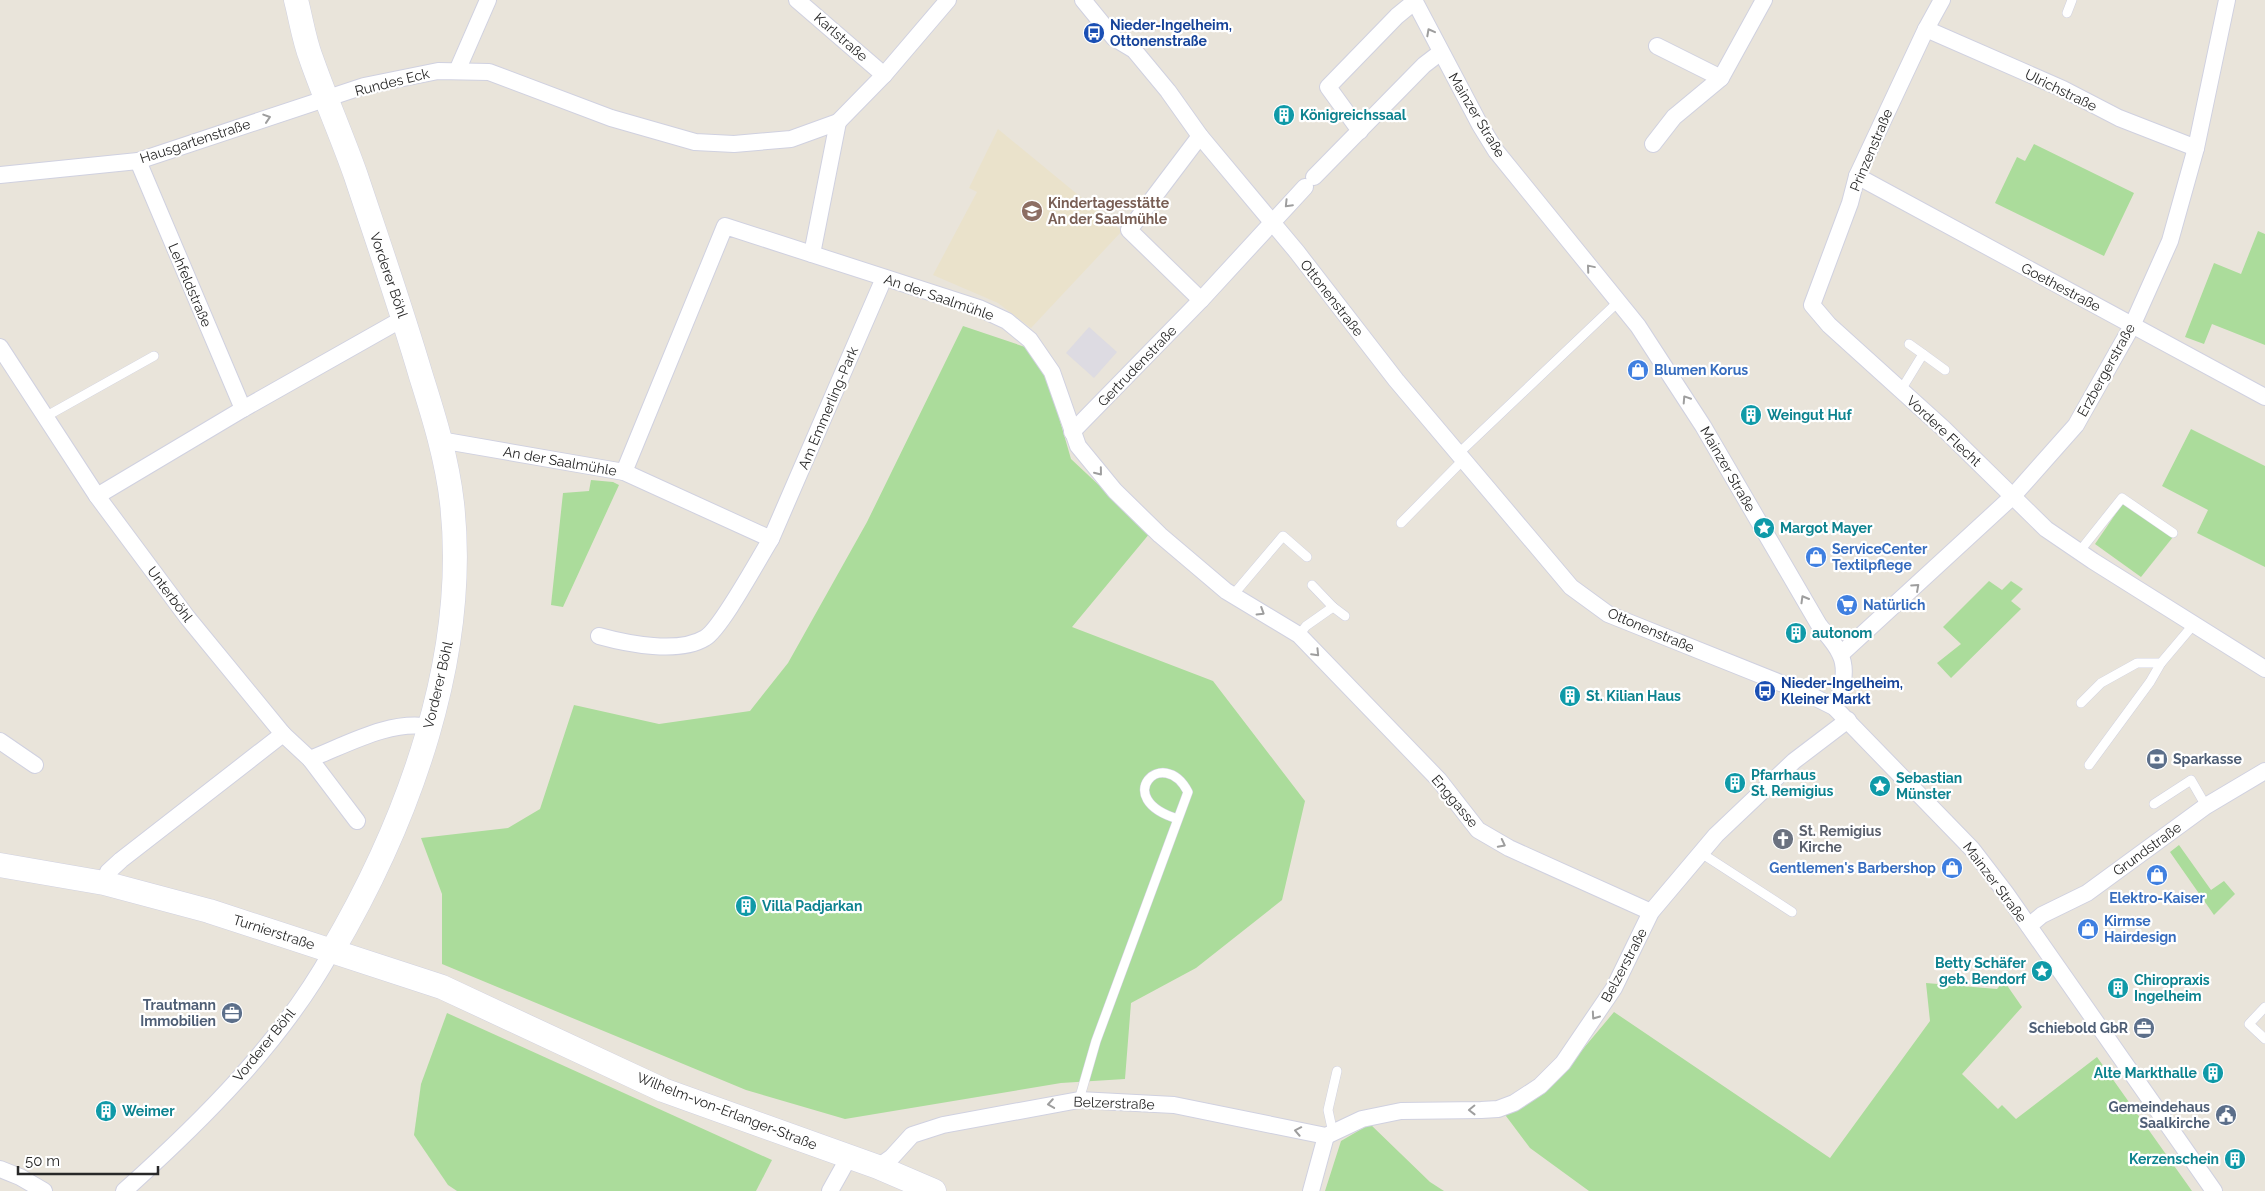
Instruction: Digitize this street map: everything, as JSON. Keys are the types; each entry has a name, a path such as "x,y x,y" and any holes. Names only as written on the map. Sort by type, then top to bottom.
{"main road":[{"name":"Vorderer Böhl","path":"296,0 310,56 347,150 404,318 440,440 452,503 453,601 448,652 430,727 408,792 393,828 353,915 332,951"},
{"name":"Turnierstraße","path":"0,865 104,883 209,911 442,987"},
{"name":"Wilhelm-von-Erlanger-Straße","path":"442,987 663,1090 878,1167 934,1191"}],"street":[{"path":"457,71 488,0"},
{"name":"Karlstraße","path":"797,0 884,75"},
{"path":"812,254 838,122 884,75 948,0"},
{"name":"Ottonenstraße","path":"1083,0 1114,38 1134,50 1168,91 1200,136 1396,380 1572,587 1608,614 1808,694 1834,707"},
{"path":"1653,144 1674,117 1721,78 1764,0"},
{"name":"Prinzenstraße","path":"1812,305 1850,203 1857,176 1926,29 1942,0"},
{"name":"Erzbergerstraße","path":"1841,654 1957,541 2013,496 2076,425 2132,326 2170,242 2196,148 2227,0"},
{"path":"1360,131 1328,87 1414,1"},
{"name":"Mainzer Straße","path":"1414,1 1496,151 1558,225 1578,254 1638,326 1690,406 1819,625 1841,654"},
{"name":"Ulrichstraße","path":"1926,29 2063,89 2119,118 2196,148"},
{"path":"1657,46 1721,78"},
{"name":"Gertrudenstraße","path":"1072,432 1202,300 1271,222 1424,65 1441,52"},
{"name":"Rundes Eck","path":"327,99 364,86 438,71 489,72 611,118 695,142 734,144 791,138 838,122"},
{"name":"Hausgartenstraße","path":"0,175 138,161 327,99"},
{"path":"1200,136 1129,230 1202,300"},
{"name":"Lehfeldstraße","path":"138,161 243,409"},
{"name":"Goethestraße","path":"1857,176 2265,397"},
{"name":"An der Saalmühle","path":"440,440 624,472 725,226 979,308 1007,321 1030,340 1052,372 1078,446 1114,491 1160,535 1233,595 1278,624"},
{"name":"Am Emmerling-Park","path":"600,636 623,642 659,646 686,646 706,638 725,614 771,539 884,278"},
{"name":"Vordere Flecht","path":"1812,305 1828,325 1900,390 2046,529 2079,552 2265,669"},
{"path":"97,496 243,409 404,318"},
{"name":"Unterböhl","path":"0,347 97,496 188,617 283,734 310,759 356,821"},
{"path":"624,472 771,539"},
{"name":"Enggasse","path":"1278,624 1299,635 1438,780 1478,830 1510,848 1651,912"},
{"path":"1834,707 1842,694 1841,654"},
{"name":"Mainzer Straße","path":"1834,707 1972,849 2029,926 2214,1191"},
{"name":"Belzerstraße","path":"878,1167 892,1157 912,1135 935,1127 1000,1113 1079,1100 1174,1106 1329,1134 1362,1119 1401,1111 1498,1109 1528,1095 1553,1074 1562,1063 1614,988 1651,912 1716,835 1794,761 1848,720"},
{"path":"310,759 394,726 415,724 430,727"},
{"path":"104,883 108,872 121,860 283,734"},
{"path":"0,741 34,765"},
{"name":"Grundstraße","path":"2029,926 2042,916 2087,893 2206,806 2265,771"},
{"name":"Vorderer Böhl","path":"124,1191 203,1117 253,1061 284,1023 332,951"},
{"path":"1311,1191 1329,1134"},
{"path":"830,1191 849,1157"},
{"path":"0,1170 20,1176 44,1191"}],"lane":[{"path":"2067,13 2072,0"},
{"path":"1401,524 1461,456 1618,302"},
{"path":"1909,344 1945,370"},
{"path":"1900,390 1923,354"},
{"path":"45,417 154,356"},
{"path":"2079,552 2122,498 2173,533"},
{"path":"1233,595 1283,536 1307,556"},
{"path":"1312,586 1333,608 1345,616"},
{"path":"1299,635 1306,626 1333,608"},
{"path":"2089,764 2150,682 2160,663 2194,624"},
{"path":"2081,703 2101,683 2137,663 2160,663"},
{"path":"1079,1100 1096,1041 1188,792 1183,782 1172,775 1159,773 1150,777 1145,785 1145,794 1150,806 1162,814 1178,818"},
{"path":"2154,804 2191,780 2206,806"},
{"path":"1701,853 1792,912"},
{"path":"2265,1007 2249,1024 2265,1039"},
{"path":"1329,1134 1328,1110 1337,1070"}],"shaded area":[{"name":"Kindertagesstätte An der Saalmühle","path":"998,129 1122,231 1031,328 998,303 933,275 977,192 969,188"},
{"path":"1089,327 1117,352 1094,378 1066,353"}],"green space":[{"path":"2034,144 2134,193 2104,256 1995,203 2017,157 2025,161"},
{"path":"2258,231 2265,234 2265,345 2212,324 2204,344 2185,337 2214,263 2241,274"},
{"path":"963,326 1040,352 1071,459 1150,533 1072,627 1213,681 1305,801 1282,900 1196,968 1131,1003 1125,1079 1061,1083 845,1119 746,1090 442,964 442,894 421,838 508,828 540,809 574,705 659,724 750,711 788,663 867,522"},
{"path":"2191,429 2265,466 2265,567 2197,533 2208,510 2162,486"},
{"path":"591,480 613,482 619,485 563,607 551,605 563,493 589,491"},
{"path":"2123,503 2173,537 2141,577 2095,544"},
{"path":"1989,581 2002,590 2011,581 2023,589 2011,601 2021,609 1951,678 1937,663 1961,644 1943,627"},
{"path":"2179,845 2211,890 2224,881 2235,894 2214,915 2170,852"},
{"path":"2004,981 2022,1007 1962,1074 1998,1109 2002,1105 2016,1119 2097,1057 2192,1191 1589,1191 1530,1148 1503,1112 1540,1096 1557,1080 1614,1012 1830,1158 1930,1021 1926,983 1997,989"},
{"path":"447,1013 772,1160 756,1191 457,1191 448,1185 414,1135 421,1084"},
{"path":"1370,1124 1430,1182 1444,1191 1325,1191 1341,1141"}],"place":[{"name":"Nieder-Ingelheim, Ottonenstraße","path":"1094,33"},
{"name":"Königreichssaal","path":"1284,115"},
{"name":"Kindertagesstätte An der Saalmühle","path":"1032,211"},
{"name":"Blumen Korus","path":"1638,370"},
{"name":"Weingut Huf","path":"1751,415"},
{"name":"Margot Mayer","path":"1764,528"},
{"name":"ServiceCenter Textilpflege","path":"1816,557"},
{"name":"Natürlich","path":"1847,605"},
{"name":"autonom","path":"1796,633"},
{"name":"Nieder-Ingelheim, Kleiner Markt","path":"1765,691"},
{"name":"St. Kilian Haus","path":"1570,696"},
{"name":"Sparkasse","path":"2157,759"},
{"name":"Pfarrhaus St. Remigius","path":"1735,783"},
{"name":"Sebastian Münster","path":"1880,786"},
{"name":"St. Remigius Kirche","path":"1783,839"},
{"name":"Gentlemen's Barbershop","path":"1952,868"},
{"name":"Elektro-Kaiser","path":"2157,875"},
{"name":"Villa Padjarkan","path":"746,906"},
{"name":"Kirmse Hairdesign","path":"2088,929"},
{"name":"Betty Schäfer geb. Bendorf","path":"2042,971"},
{"name":"Chiropraxis Ingelheim","path":"2118,988"},
{"name":"Trautmann Immobilien","path":"232,1013"},
{"name":"Schiebold GbR","path":"2144,1028"},
{"name":"Alte Markthalle","path":"2213,1073"},
{"name":"Weimer","path":"106,1111"},
{"name":"Gemeindehaus Saalkirche","path":"2226,1115"},
{"name":"Kerzenschein","path":"2235,1159"}]}
